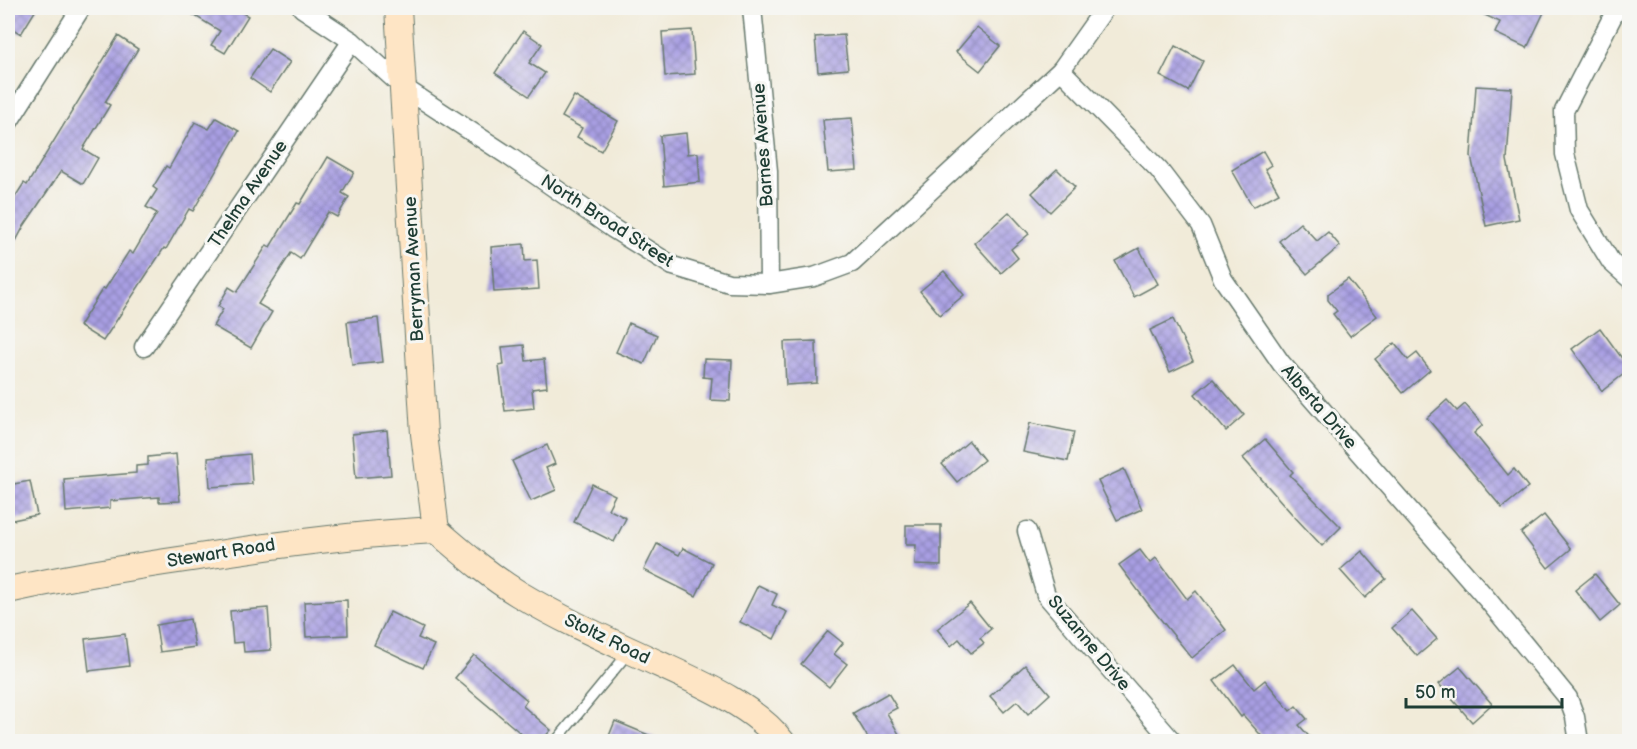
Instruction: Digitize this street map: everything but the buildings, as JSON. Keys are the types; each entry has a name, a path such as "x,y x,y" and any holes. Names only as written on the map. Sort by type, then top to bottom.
{"street":[{"path":"8,123 81,8"},
{"name":"North Broad Street","path":"302,8 352,40 403,87 510,157 612,228 674,266 729,283 769,284 814,278 852,263 1061,70 1105,8"},
{"name":"Berryman Avenue","path":"398,8 424,434 436,530"},
{"name":"Barnes Avenue","path":"752,8 768,171 769,284"},
{"path":"1617,8 1564,111 1565,154 1579,210 1611,262 1629,279"},
{"name":"Thelma Avenue","path":"144,347 352,40"},
{"name":"Alberta Drive","path":"1061,70 1159,170 1201,225 1224,279 1281,363 1488,599 1568,698 1575,717 1579,741"},
{"name":"Stewart Road","path":"8,590 68,577 285,543 436,530"},
{"name":"Stoltz Road","path":"436,530 474,562 519,594 712,689 748,711 782,741"},
{"name":"Suzanne Drive","path":"1027,531 1046,595 1173,741"}],"lane":[{"path":"555,741 631,651"}]}
